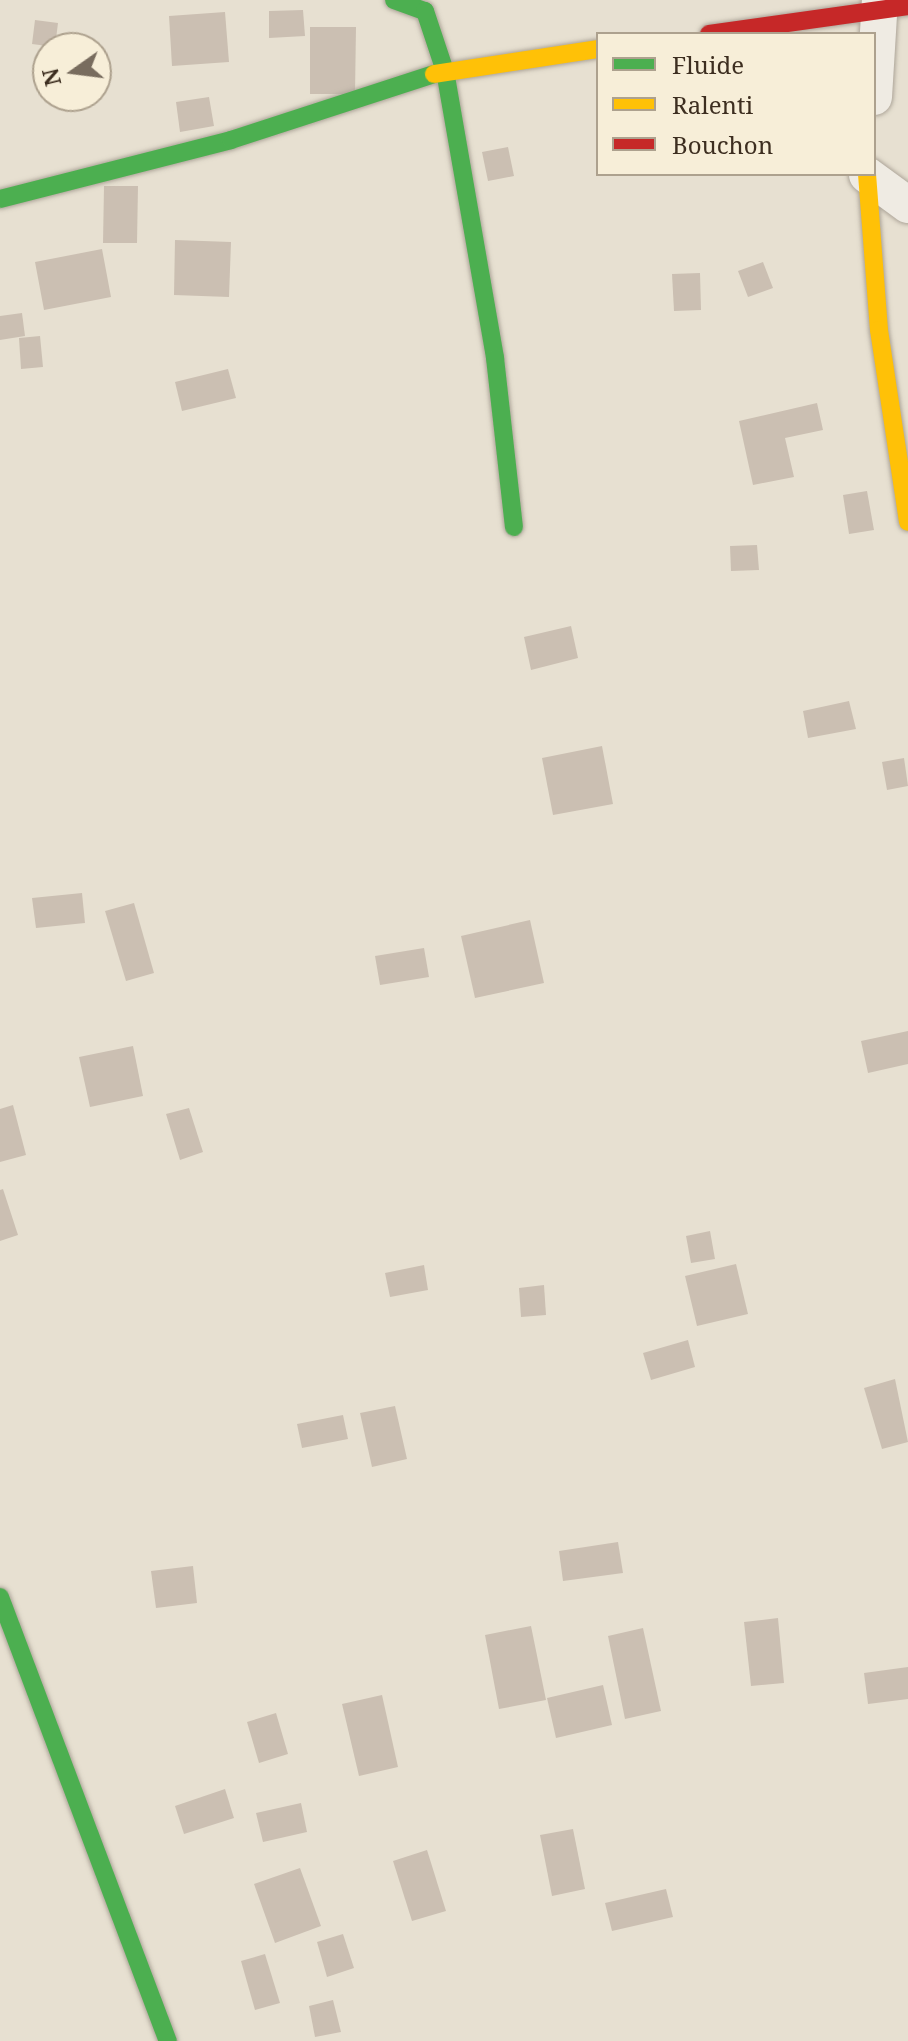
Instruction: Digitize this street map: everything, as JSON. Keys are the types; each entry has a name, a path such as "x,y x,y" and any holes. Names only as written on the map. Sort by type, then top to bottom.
{"street":[{"path":"414,4 445,71 495,358 514,527"},
{"path":"721,32 890,5 876,86"},
{"path":"0,199 231,140 445,71 596,49"},
{"path":"867,176 879,330 908,522"},
{"path":"870,176 908,205"},
{"path":"0,1597 168,2041"}],"building":[{"path":"303,10 305,36 269,38 269,11"},
{"path":"225,12 229,62 172,66 169,16"},
{"path":"35,20 58,23 57,32 34,32"},
{"path":"310,27 356,27 355,94 310,94"},
{"path":"209,97 214,126 180,132 176,102"},
{"path":"508,147 514,176 488,181 482,152"},
{"path":"104,186 138,186 137,243 103,243"},
{"path":"175,240 231,242 229,297 174,295"},
{"path":"102,249 111,297 44,310 35,262"},
{"path":"763,262 773,288 748,297 738,271"},
{"path":"700,273 701,310 674,311 672,274"},
{"path":"22,313 25,336 0,340 0,316"},
{"path":"40,336 43,367 21,369 19,338"},
{"path":"228,369 236,398 182,411 175,382"},
{"path":"817,403 823,430 785,438 794,477 753,485 739,421"},
{"path":"867,491 874,530 849,534 843,495"},
{"path":"757,545 759,570 731,571 730,546"},
{"path":"571,626 578,658 531,670 524,637"},
{"path":"849,701 856,729 808,738 803,711"},
{"path":"602,746 613,804 553,815 542,758"},
{"path":"904,758 908,786 887,790 882,762"},
{"path":"82,893 85,923 36,928 32,898"},
{"path":"134,903 154,973 126,981 105,911"},
{"path":"530,920 544,983 475,998 461,936"},
{"path":"424,948 429,977 380,985 375,956"},
{"path":"908,1031 908,1064 868,1073 861,1041"},
{"path":"133,1046 143,1096 90,1107 79,1057"},
{"path":"13,1105 26,1155 0,1162 0,1109"},
{"path":"189,1108 203,1152 180,1160 166,1114"},
{"path":"3,1189 18,1235 0,1241 0,1190"},
{"path":"710,1231 715,1259 691,1263 686,1236"},
{"path":"736,1264 748,1314 697,1326 685,1276"},
{"path":"424,1265 428,1290 390,1297 385,1273"},
{"path":"544,1285 546,1315 521,1317 519,1288"},
{"path":"688,1340 695,1367 651,1380 643,1353"},
{"path":"895,1379 908,1442 882,1449 864,1388"},
{"path":"395,1406 407,1459 372,1467 360,1413"},
{"path":"343,1415 348,1439 302,1448 297,1424"},
{"path":"618,1542 623,1573 563,1581 559,1551"},
{"path":"193,1566 197,1603 156,1608 151,1571"},
{"path":"778,1618 784,1683 751,1686 744,1622"},
{"path":"531,1626 546,1700 499,1709 485,1635"},
{"path":"643,1628 661,1711 625,1719 608,1636"},
{"path":"908,1667 908,1699 868,1704 864,1673"},
{"path":"603,1685 612,1725 556,1738 547,1698"},
{"path":"382,1695 398,1767 359,1776 342,1704"},
{"path":"276,1713 288,1754 259,1763 247,1722"},
{"path":"225,1789 234,1818 184,1834 175,1806"},
{"path":"301,1803 307,1832 263,1842 256,1813"},
{"path":"573,1829 585,1889 552,1896 540,1835"},
{"path":"427,1850 446,1911 412,1921 393,1861"},
{"path":"300,1868 321,1926 275,1943 254,1884"},
{"path":"666,1889 673,1917 612,1931 605,1903"},
{"path":"343,1934 354,1968 327,1977 317,1942"},
{"path":"265,1954 280,2003 255,2010 241,1961"},
{"path":"333,2000 341,2032 315,2037 309,2006"}],"traffic: fast":[{"path":"394,0 425,11 445,71 495,358 514,527"},
{"path":"0,199 231,140 434,74"},
{"path":"0,1597 168,2041"}],"traffic: slow":[{"path":"434,74 596,49"},
{"path":"867,176 879,330 908,522"}],"traffic: jam":[{"path":"723,32 908,6"}]}
